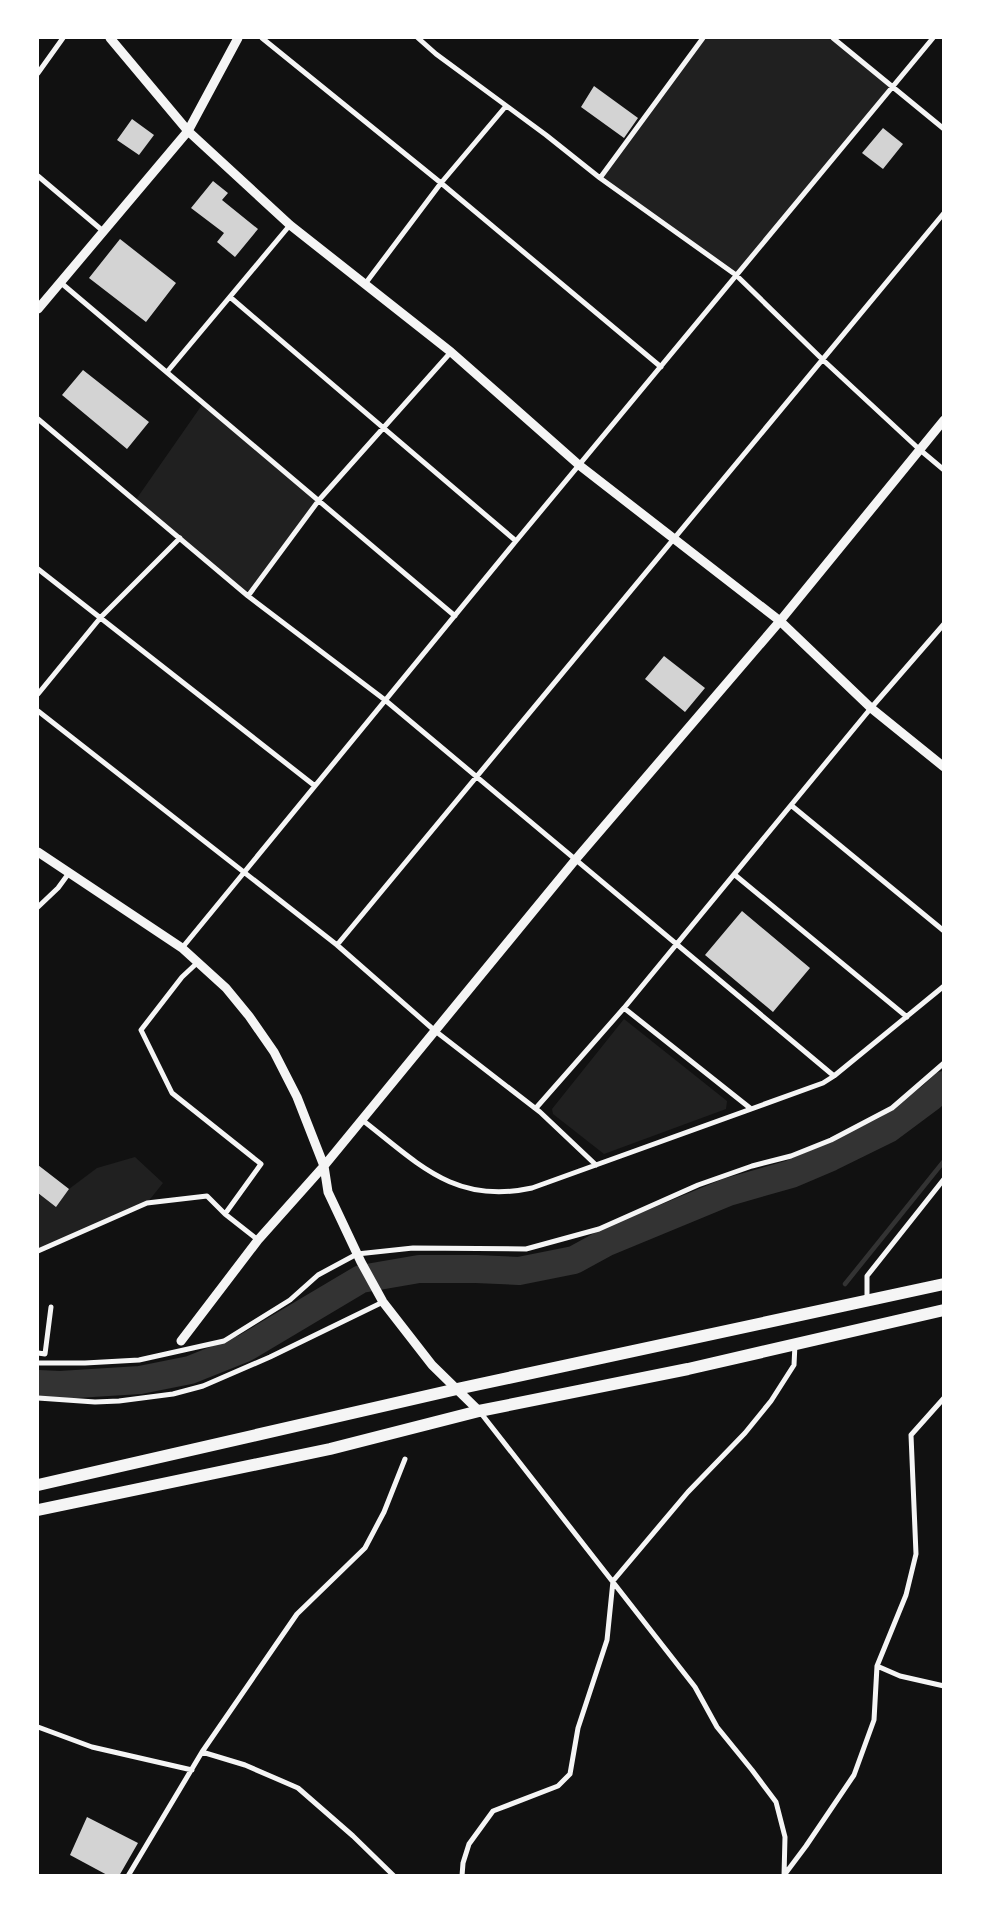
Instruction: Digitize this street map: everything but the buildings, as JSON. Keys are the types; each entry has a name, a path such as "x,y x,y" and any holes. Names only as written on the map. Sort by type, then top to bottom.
{"highway":[{"path":"38,1485 457,1389 944,1284"},
{"path":"38,1510 330,1449 479,1411 688,1369 944,1310"}],"street":[{"path":"38,73 63,38"},
{"path":"110,38 188,131 290,225 451,352 579,465 780,622 872,708 944,767"},
{"path":"38,309 188,131 238,38"},
{"path":"262,38 661,367"},
{"path":"418,38 436,54 546,135 600,178 736,275 919,450 944,470"},
{"path":"600,178 703,38"},
{"path":"832,38 944,129"},
{"path":"182,948 516,541 934,38"},
{"path":"365,284 441,184 506,106"},
{"path":"38,176 103,231"},
{"path":"337,945 944,213"},
{"path":"167,372 290,225"},
{"path":"60,281 455,616"},
{"path":"230,297 516,541"},
{"path":"248,596 319,500 451,352"},
{"path":"38,419 248,596 385,700 834,1076"},
{"path":"181,1341 258,1240 324,1166 576,859 780,622 944,420"},
{"path":"38,694 101,617 180,538"},
{"path":"38,569 315,786"},
{"path":"536,1108 624,1008 872,708 944,624"},
{"path":"38,711 337,945 434,1030 536,1108 596,1165"},
{"path":"792,806 944,931"},
{"path":"38,852 182,948 226,988 250,1016 274,1052 297,1097 324,1166 328,1192 359,1258 383,1302 432,1364 479,1411 696,1687 716,1727 776,1802 784,1837 784,1875"},
{"path":"38,908 58,888 69,873"},
{"path":"735,875 907,1017"},
{"path":"197,963 182,977 141,1030 172,1093 261,1164 226,1214"},
{"path":"361,1119 437,1177 463,1188 478,1191 516,1192 532,1188 823,1083 944,986"},
{"path":"624,1008 750,1108"},
{"path":"38,1363 85,1364 139,1360 224,1341 290,1300 318,1275 359,1258 413,1248 526,1249 599,1229 698,1185 752,1166 791,1156 831,1140 892,1108 944,1063"},
{"path":"868,1301 867,1276 944,1179"},
{"path":"38,1251 147,1203 207,1196 258,1240"},
{"path":"38,1398 95,1402 119,1401 173,1394 203,1386 270,1357 383,1302"},
{"path":"38,1353 45,1354 51,1307"},
{"path":"462,1876 463,1863 469,1844 493,1810 558,1786 570,1774 578,1728 607,1640 613,1581 688,1492 745,1433 771,1401 794,1365 795,1344"},
{"path":"784,1875 854,1775 874,1720 878,1666 906,1594 916,1554 911,1434 944,1398"},
{"path":"128,1876 202,1752 297,1614 365,1548 384,1512 405,1459"},
{"path":"878,1666 900,1676 944,1686"},
{"path":"38,1728 92,1747 192,1770"},
{"path":"202,1752 245,1765 298,1788 353,1836 394,1876"}],"shaded area":[{"path":"703,38 833,38 892,87 736,275 600,178"},
{"path":"204,402 319,500 248,596 135,501"},
{"path":"624,1019 727,1101 726,1109 604,1154 553,1114 552,1109"},
{"path":"135,1157 163,1183 147,1203 38,1251 38,1197 40,1194 56,1206 69,1189 97,1168"}],"waterway":[{"path":"38,1384 60,1385 140,1380 190,1370 245,1348 361,1279 419,1269 519,1271 574,1260 607,1242 728,1192 791,1174 831,1157 888,1129 944,1085"},
{"path":"845,1284 944,1161"}]}
